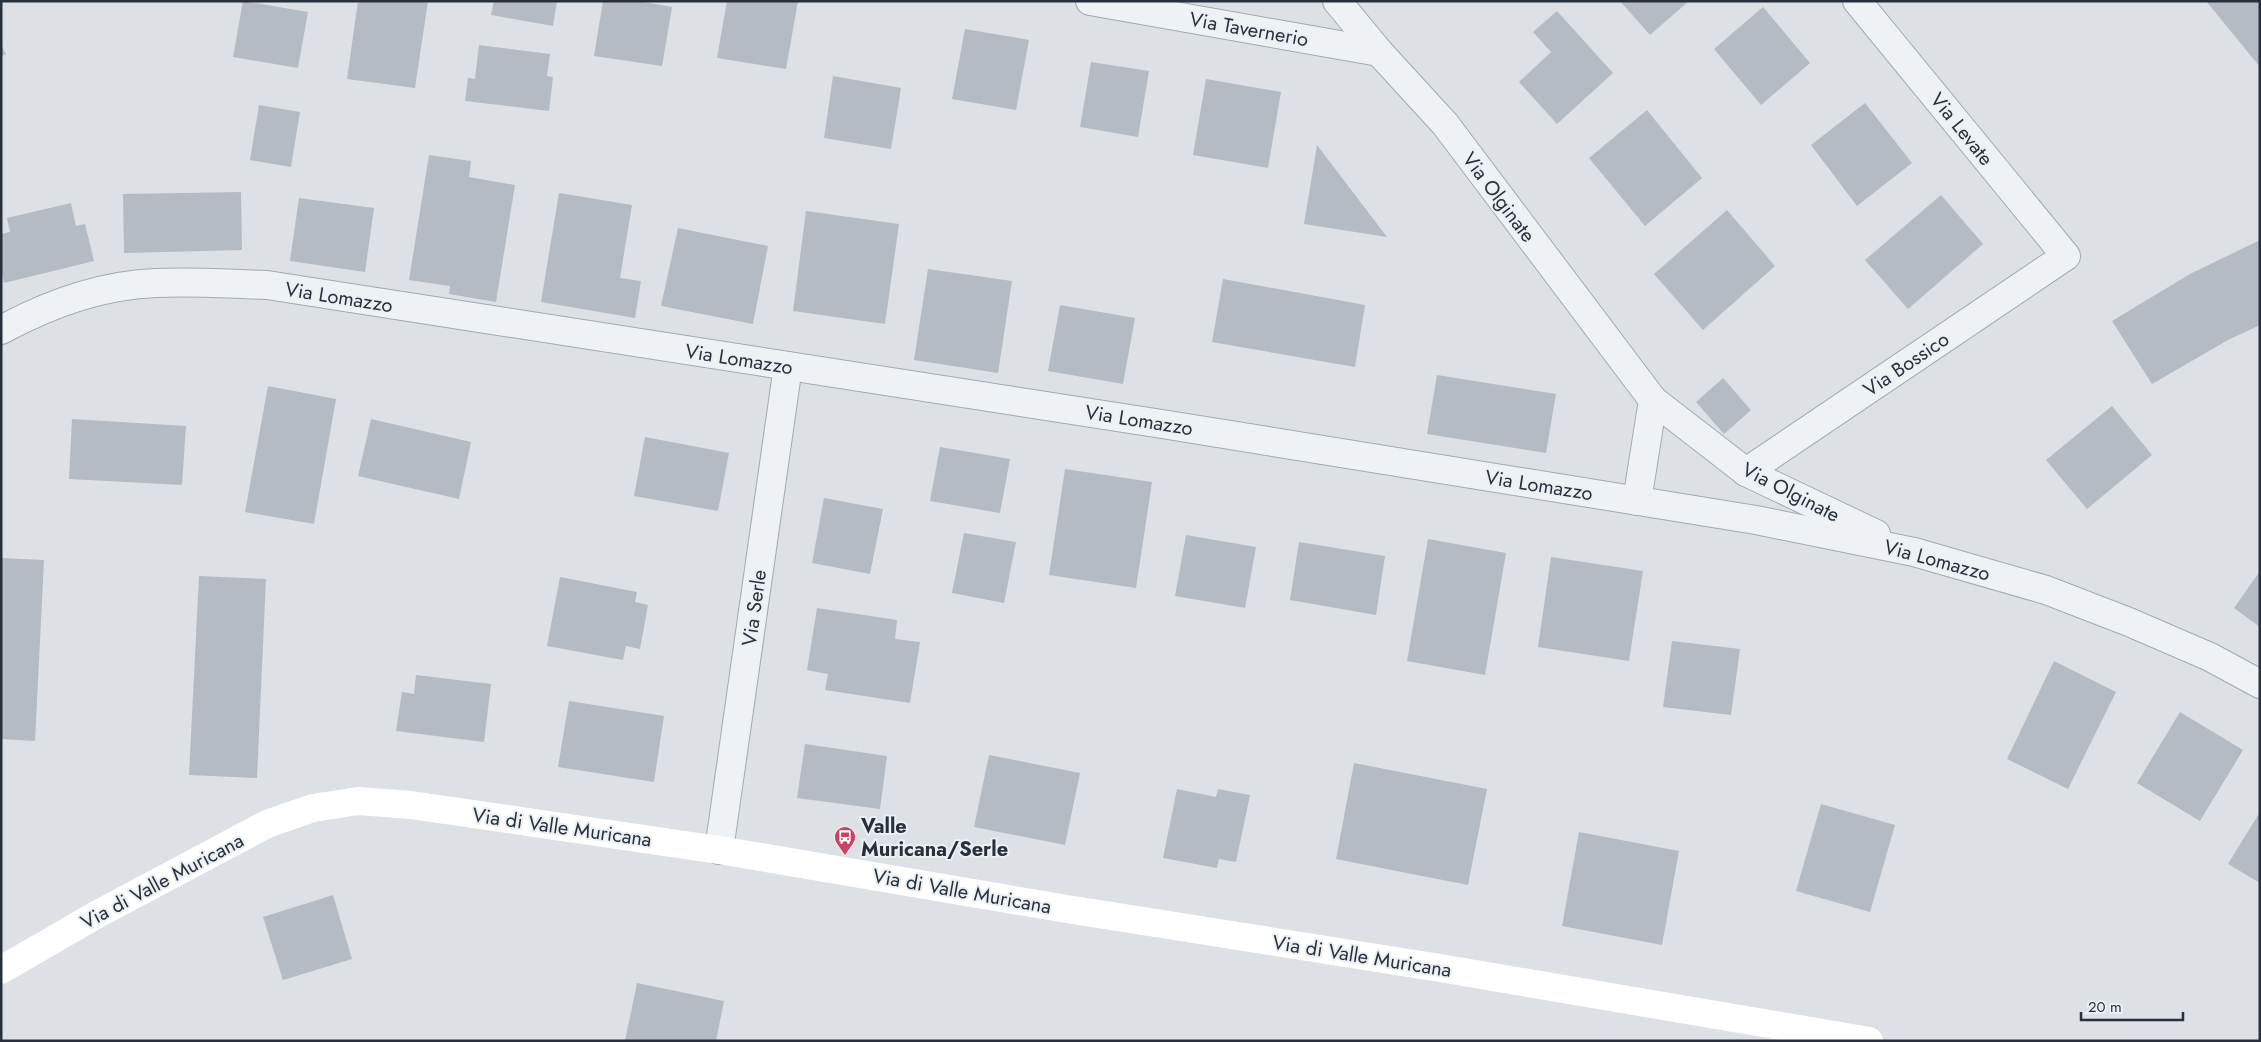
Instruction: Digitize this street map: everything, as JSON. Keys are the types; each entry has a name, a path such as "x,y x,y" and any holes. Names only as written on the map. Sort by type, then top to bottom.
{"street":[{"name":"Via Tavernerio","path":"1090,1 1379,52"},
{"name":"Via Olginate","path":"1336,1 1379,52 1445,124 1653,400 1746,472 1914,552"},
{"name":"Via Levate","path":"1857,1 2066,256"},
{"name":"Via Bossico","path":"1746,472 2066,256"},
{"name":"Via Lomazzo","path":"1,330 51,306 82,295 120,287 156,283 267,285 1162,424 1756,520 1914,552 2046,590 2120,618 2210,657 2260,684"},
{"name":"Via Serle","path":"719,850 788,366"},
{"path":"1637,501 1653,400"},
{"name":"Via di Valle Muricana","path":"1,970 96,916 267,824 290,814 336,803 358,801 411,805 719,850 1067,910 1430,966 1869,1041"}],"building":[{"path":"243,1 308,12 298,68 233,57"},
{"path":"358,1 428,1 415,88 347,79"},
{"path":"494,1 557,1 553,26 491,15"},
{"path":"603,1 638,1 672,7 662,66 594,56"},
{"path":"727,1 798,1 786,69 717,58"},
{"path":"1620,1 1689,1 1650,35"},
{"path":"2206,1 2260,1 2260,67"},
{"path":"1763,7 1810,63 1761,105 1714,49"},
{"path":"1557,11 1613,73 1557,124 1519,82 1551,52 1533,32"},
{"path":"965,29 1029,40 1016,110 952,99"},
{"path":"1,45 6,54 1,56"},
{"path":"479,45 550,54 547,76 553,77 549,111 465,101 468,78 475,79"},
{"path":"1091,62 1149,71 1138,137 1080,127"},
{"path":"833,76 901,88 891,149 824,138"},
{"path":"1206,79 1281,92 1268,168 1193,155"},
{"path":"1865,103 1912,163 1857,206 1811,145"},
{"path":"259,105 300,112 291,167 250,160"},
{"path":"1647,110 1702,178 1645,226 1589,158"},
{"path":"1317,145 1387,237 1304,224"},
{"path":"429,155 471,161 469,177 515,185 496,302 449,294 450,286 409,280"},
{"path":"241,192 242,250 124,253 123,194"},
{"path":"559,193 632,205 620,278 641,281 635,318 541,302"},
{"path":"1941,195 1983,244 1908,309 1865,260"},
{"path":"299,198 374,208 365,272 290,261"},
{"path":"71,203 76,226 85,224 94,261 4,283 1,270 1,234 10,232 7,218"},
{"path":"1727,210 1775,266 1703,330 1654,274"},
{"path":"806,211 899,224 885,324 793,311"},
{"path":"678,228 768,246 753,324 661,306"},
{"path":"2260,240 2260,325 2228,340 2152,384 2112,321 2190,274"},
{"path":"928,269 1012,281 998,373 914,360"},
{"path":"1223,279 1365,305 1355,367 1212,342"},
{"path":"1060,305 1135,318 1123,384 1048,371"},
{"path":"1437,375 1556,394 1546,453 1427,434"},
{"path":"1723,378 1751,410 1724,434 1696,402"},
{"path":"268,386 336,399 314,524 245,512"},
{"path":"2112,406 2152,455 2087,509 2046,460"},
{"path":"72,419 186,426 182,485 69,479"},
{"path":"371,419 471,442 459,499 358,476"},
{"path":"645,437 729,453 718,511 634,496"},
{"path":"940,447 1010,459 1000,513 930,501"},
{"path":"1065,469 1152,482 1136,588 1049,575"},
{"path":"824,498 883,509 870,574 812,563"},
{"path":"964,533 1016,542 1004,603 952,593"},
{"path":"1186,535 1256,547 1245,608 1175,596"},
{"path":"1428,539 1506,553 1485,675 1407,661"},
{"path":"1299,542 1385,556 1376,615 1290,600"},
{"path":"1551,557 1643,571 1629,661 1538,647"},
{"path":"1,558 44,560 35,741 1,739"},
{"path":"2260,571 2260,627 2234,608"},
{"path":"199,576 266,579 257,778 189,775"},
{"path":"560,577 637,592 635,602 648,605 640,649 626,646 623,660 547,646"},
{"path":"817,608 897,620 895,639 920,642 910,703 825,690 828,674 807,670"},
{"path":"1672,641 1740,649 1731,715 1663,707"},
{"path":"2054,661 2116,692 2068,789 2007,759"},
{"path":"416,675 491,684 484,742 396,731 402,692 414,694"},
{"path":"569,701 664,716 654,782 558,767"},
{"path":"2180,712 2243,750 2200,821 2137,783"},
{"path":"805,744 887,756 880,809 797,798"},
{"path":"989,755 1080,773 1065,845 974,827"},
{"path":"1354,763 1487,789 1468,885 1336,859"},
{"path":"1177,789 1216,797 1218,789 1250,795 1236,862 1219,859 1217,868 1163,858"},
{"path":"1821,804 1895,825 1870,912 1796,891"},
{"path":"2260,812 2260,883 2228,864"},
{"path":"1579,832 1679,851 1662,945 1562,926"},
{"path":"333,895 352,959 283,980 263,917"},
{"path":"637,983 724,1001 716,1041 625,1041"}],"place":[{"name":"Valle Muricana/Serle","path":"845,856"}]}
